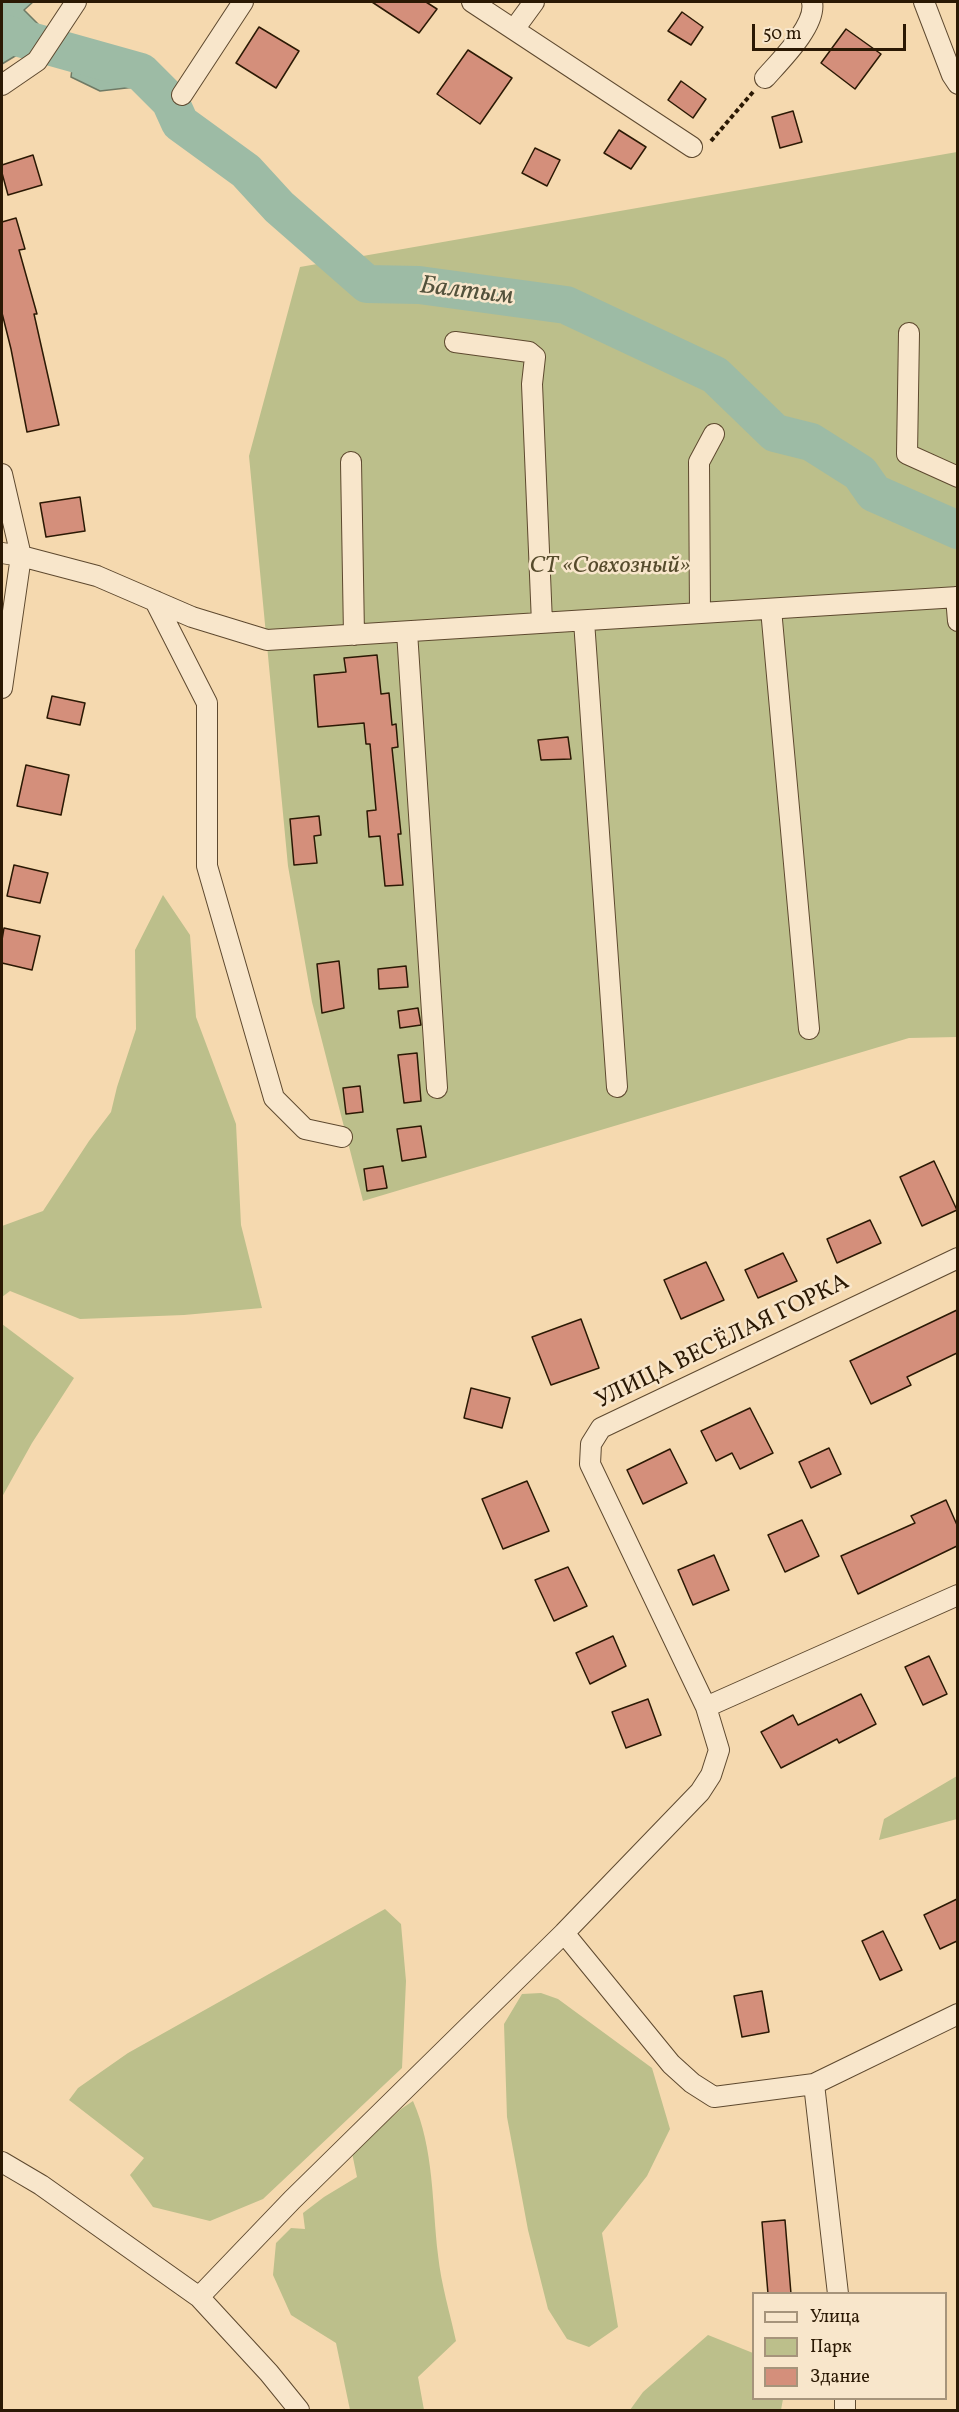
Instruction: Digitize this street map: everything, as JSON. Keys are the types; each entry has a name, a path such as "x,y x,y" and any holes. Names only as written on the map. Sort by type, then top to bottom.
{"street":[{"path":"2,85 37,61 76,2"},
{"path":"182,95 243,2"},
{"path":"472,2 515,28 692,147"},
{"path":"515,28 534,2"},
{"path":"765,78 805,29 813,7 812,2"},
{"path":"924,2 957,84"},
{"path":"909,333 907,454 957,477"},
{"path":"455,342 530,352 535,357 532,384 542,623"},
{"path":"700,613 699,462 714,434"},
{"path":"351,462 354,635"},
{"path":"2,474 11,555 2,688"},
{"path":"11,555 97,576 192,617 267,640 957,597 957,621"},
{"path":"155,601 207,703 207,866 274,1098 305,1129 342,1137"},
{"path":"771,609 809,1029"},
{"path":"584,621 617,1087"},
{"path":"407,632 437,1088"},
{"name":"УЛИЦА ВЕСЁЛАЯ ГОРКА","path":"564,1933 700,1792 711,1774 719,1750 706,1707 590,1464 591,1444 602,1428 957,1258"},
{"path":"706,1707 957,1595"},
{"path":"200,2297 292,2200 564,1933 671,2064 692,2083 714,2097 814,2084 957,2014"},
{"path":"814,2084 838,2292"},
{"path":"2,2162 41,2185 200,2297 269,2373 299,2410"}],"path":[{"path":"692,147 702,147 711,141 765,78"}],"green space":[{"name":"СТ «Совхозный»","path":"957,152 957,1037 909,1038 363,1201 312,1002 288,866 249,456 300,267"},
{"path":"163,895 190,935 196,1017 236,1124 241,1225 262,1308 184,1315 80,1319 10,1291 2,1297 2,1226 43,1211 111,1112 136,1029 135,950"},
{"path":"2,1324 74,1378 32,1443 2,1497"},
{"path":"957,1776 957,1819 879,1840 884,1819"},
{"path":"385,1909 401,1924 406,1981 402,2068 263,2199 210,2221 153,2207 130,2175 144,2158 69,2100 78,2088 128,2053"},
{"path":"541,1993 558,1999 652,2068 670,2129 647,2176 602,2233 618,2327 589,2347 567,2339 548,2309 528,2230 507,2117 504,2024 522,1994"},
{"path":"413,2101 429,2157 439,2266 456,2341 418,2377 424,2410 350,2410 336,2343 291,2315 273,2275 276,2243 291,2228 305,2229 303,2213 357,2177 352,2153"},
{"path":"708,2335 752,2353 752,2400 783,2400 781,2410 630,2410 643,2392"}],"shaded area":[{"path":"2,2 33,2 24,10 38,24 25,50 2,64"},
{"path":"75,44 103,44 147,57 135,87 100,91 71,77"}],"building":[{"path":"372,2 426,2 437,9 419,33"},
{"path":"682,12 703,27 691,45 668,31"},
{"path":"259,27 299,51 276,88 236,63"},
{"path":"846,29 881,54 855,89 821,63"},
{"path":"468,50 512,78 480,124 437,94"},
{"path":"681,81 706,99 693,118 668,100"},
{"path":"793,111 802,142 780,148 772,117"},
{"path":"619,130 646,147 631,169 604,153"},
{"path":"535,148 560,160 547,186 522,173"},
{"path":"33,155 42,185 8,195 2,165"},
{"path":"16,218 25,249 19,250 37,314 34,314 59,425 27,432 2,313 2,222"},
{"path":"80,497 85,531 46,537 40,503"},
{"path":"377,655 381,694 389,693 392,725 396,724 398,747 392,748 401,834 398,834 403,885 385,886 380,836 369,837 367,811 376,810 370,744 366,744 364,723 318,727 314,675 346,672 344,658"},
{"path":"52,696 85,703 80,725 47,718"},
{"path":"568,737 571,759 541,760 538,740"},
{"path":"26,765 69,775 61,815 17,806"},
{"path":"319,816 321,835 314,836 317,863 294,865 290,819"},
{"path":"14,865 48,873 40,903 7,896"},
{"path":"4,928 40,936 32,970 2,963"},
{"path":"339,961 344,1008 322,1013 317,964"},
{"path":"406,966 408,987 379,989 378,969"},
{"path":"418,1008 421,1025 400,1028 398,1011"},
{"path":"417,1053 421,1101 404,1103 398,1055"},
{"path":"360,1086 363,1112 346,1114 343,1088"},
{"path":"421,1126 426,1157 402,1161 397,1129"},
{"path":"934,1161 957,1210 922,1226 900,1177"},
{"path":"383,1166 387,1188 367,1191 364,1169"},
{"path":"870,1220 881,1243 837,1263 827,1239"},
{"path":"783,1253 797,1281 758,1298 745,1270"},
{"path":"706,1262 724,1300 681,1319 664,1280"},
{"path":"957,1310 957,1353 907,1377 911,1385 871,1404 850,1361"},
{"path":"581,1319 599,1368 551,1385 532,1337"},
{"path":"471,1388 510,1398 502,1428 464,1418"},
{"path":"750,1408 773,1453 740,1469 732,1453 716,1461 701,1431"},
{"path":"829,1448 841,1474 811,1488 799,1462"},
{"path":"670,1449 687,1483 643,1504 627,1470"},
{"path":"527,1481 549,1531 503,1549 482,1499"},
{"path":"946,1500 957,1525 957,1546 858,1594 841,1556 915,1523 911,1516"},
{"path":"802,1520 819,1556 785,1572 768,1535"},
{"path":"714,1555 729,1590 693,1605 678,1570"},
{"path":"568,1567 587,1606 554,1621 535,1580"},
{"path":"613,1636 626,1666 590,1684 576,1653"},
{"path":"929,1656 947,1694 923,1705 905,1667"},
{"path":"861,1694 876,1724 839,1743 837,1739 781,1768 761,1732 793,1715 798,1725"},
{"path":"648,1699 661,1735 626,1748 612,1712"},
{"path":"957,1899 957,1941 940,1949 924,1915"},
{"path":"883,1931 902,1970 880,1980 862,1941"},
{"path":"762,1991 769,2032 742,2037 734,1996"},
{"path":"785,2220 791,2292 768,2292 762,2222"}],"waterway":[{"name":"Балтым","path":"2,33 141,72 170,101 180,123 246,171 279,207 367,284 419,285 566,305 715,375 775,433 811,442 860,473 874,493 958,530"}]}
